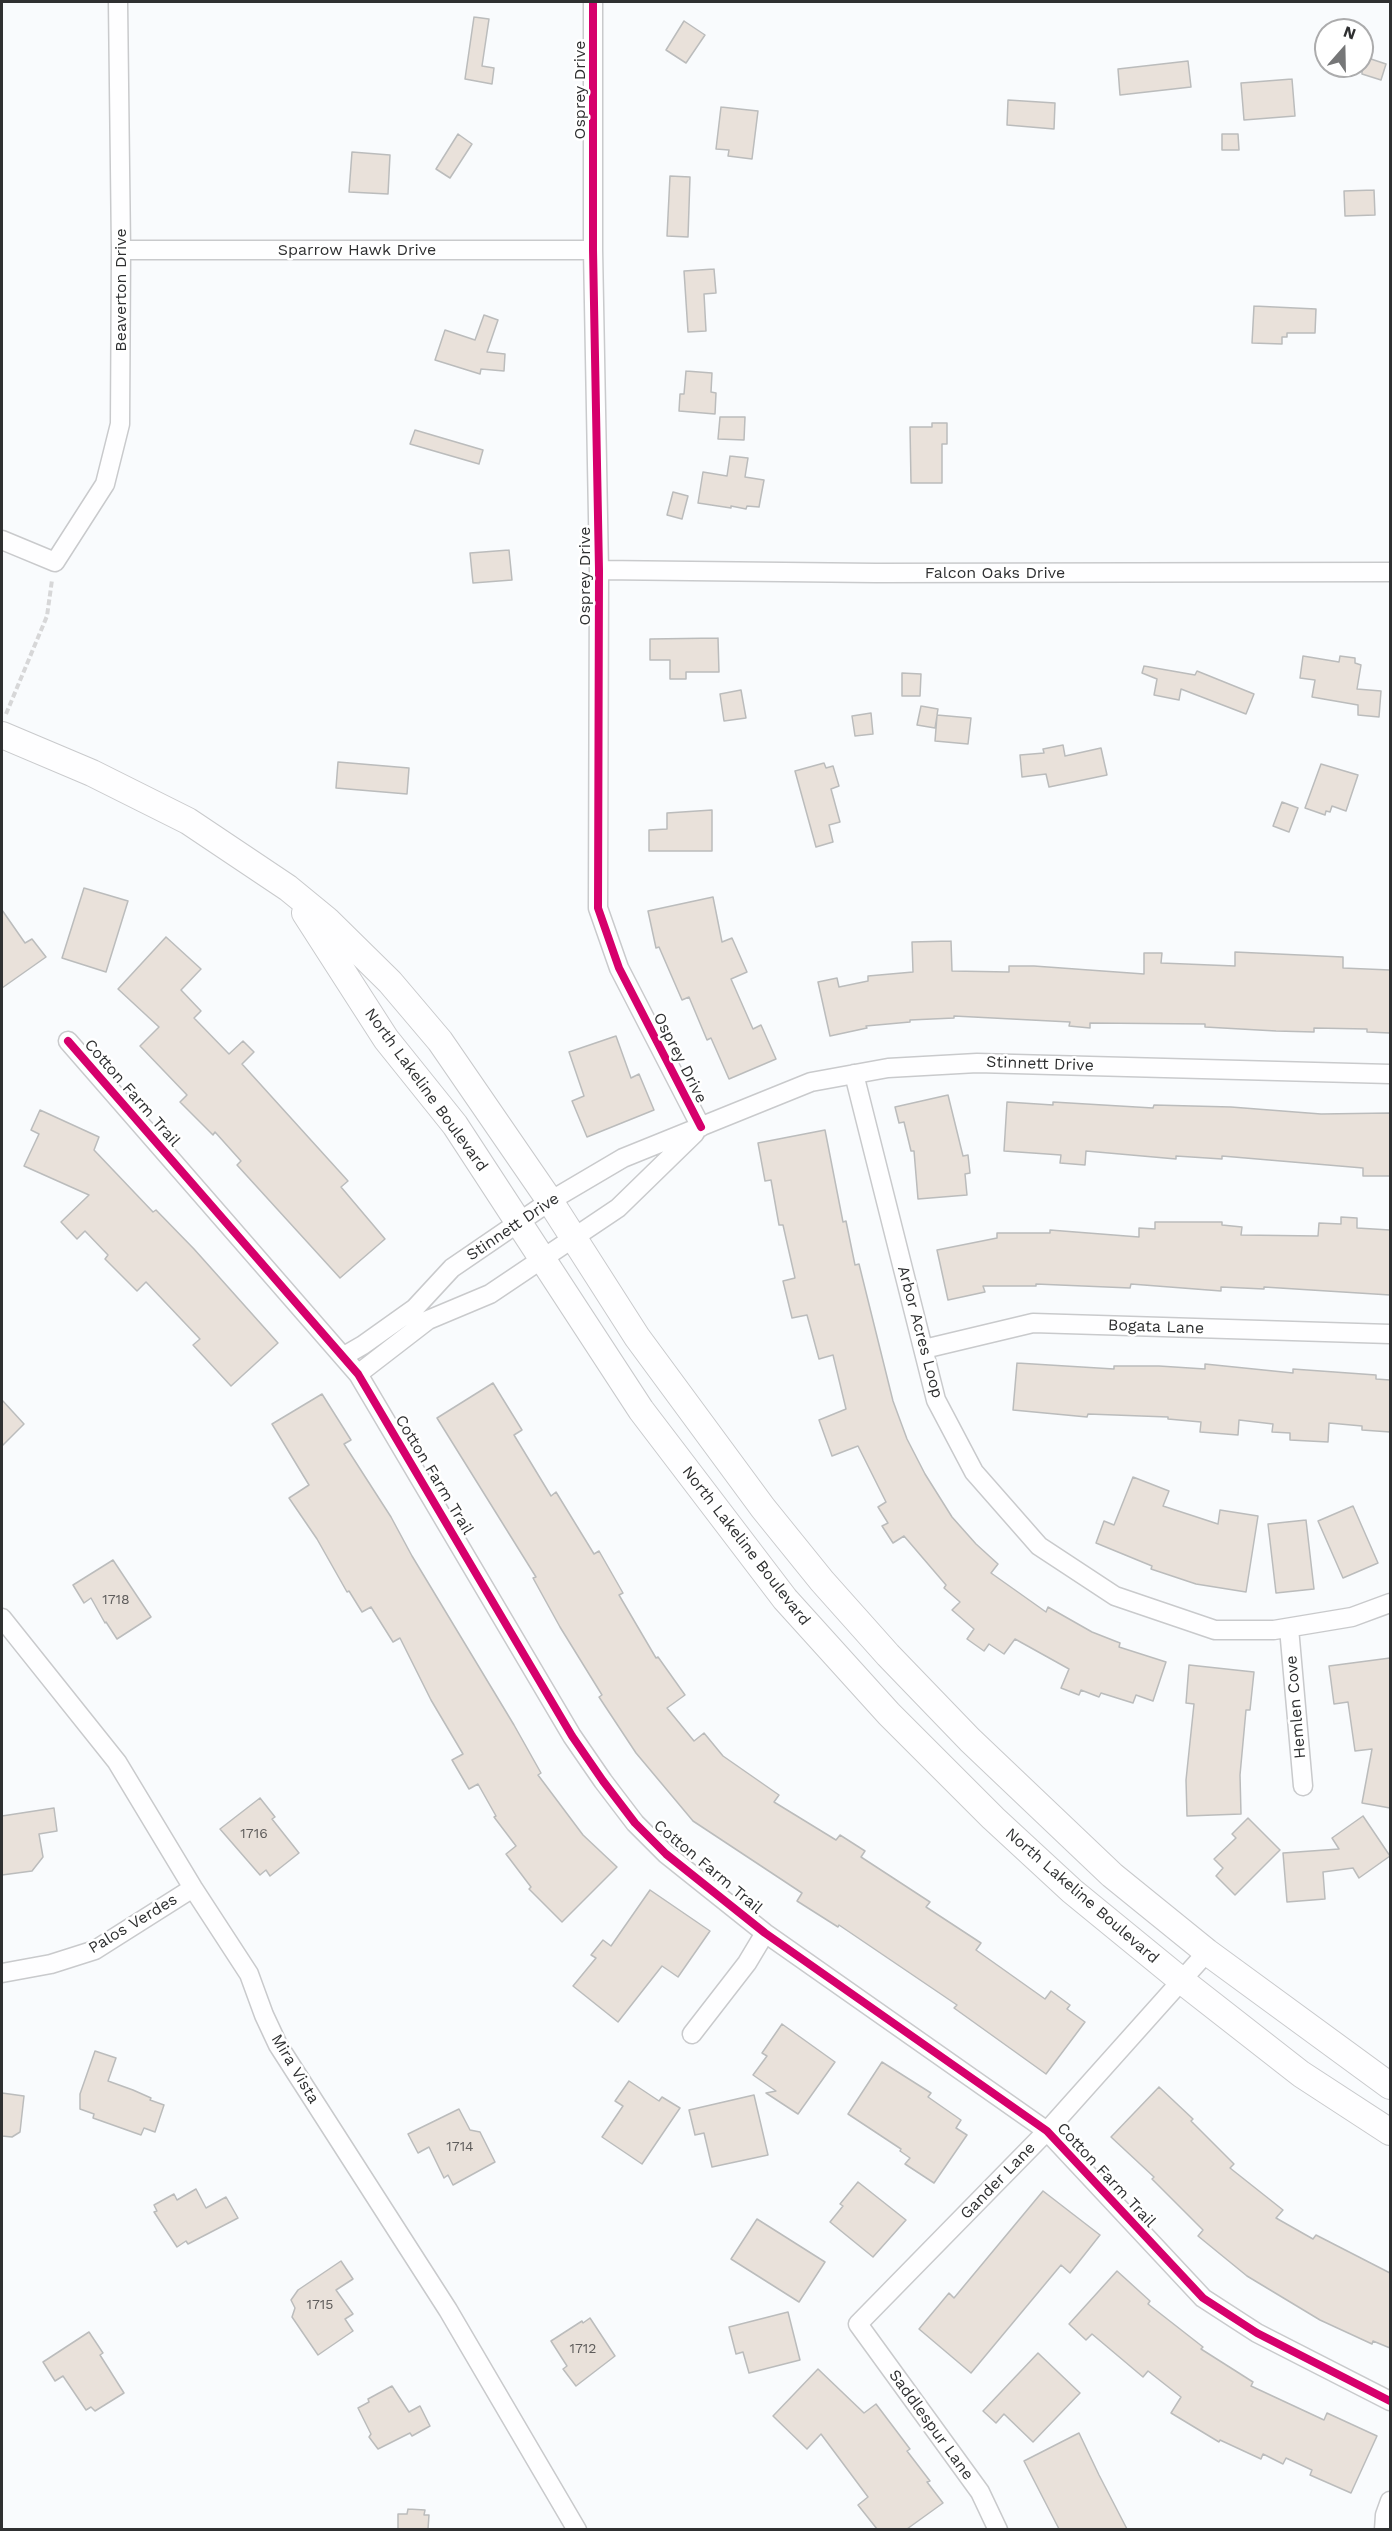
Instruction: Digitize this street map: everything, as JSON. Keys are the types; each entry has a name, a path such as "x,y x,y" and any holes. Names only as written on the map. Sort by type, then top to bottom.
{"main road":[{"name":"North Lakeline Boulevard","path":"4,725 92,773 188,820 288,888 327,920 390,982 440,1041 550,1201 637,1337 763,1508 851,1614 970,1740 1112,1875 1207,1953 1390,2086"},
{"name":"North Lakeline Boulevard","path":"288,888 386,1039 455,1125 641,1410 785,1599 889,1714 993,1818 1072,1891 1301,2074 1390,2132"}],"street":[{"name":"Beaverton Drive","path":"55,562 105,484 120,424 121,250 118,2"},
{"name":"Osprey Drive","path":"593,2 593,250 598,570 598,908 619,968 701,1127"},
{"name":"Sparrow Hawk Drive","path":"121,250 593,250"},
{"path":"2,540 55,562"},
{"name":"Falcon Oaks Drive","path":"598,570 876,573 1390,572"},
{"name":"Cotton Farm Trail","path":"68,1041 358,1374 572,1736 635,1823 666,1854 765,1933 1047,2131 1203,2298 1257,2333 1390,2401"},
{"name":"Stinnett Drive","path":"344,1356 415,1308 452,1268 550,1201 623,1158 811,1082 888,1068 977,1063 1390,1074"},
{"name":"Arbor Acres Loop","path":"854,1074 936,1400 974,1472 1039,1546 1115,1596 1215,1630 1289,1628 1352,1617 1390,1603"},
{"name":"Stinnett Drive","path":"358,1374 428,1320 490,1294 618,1208 701,1127"},
{"name":"Bogata Lane","path":"924,1348 1033,1323 1390,1334"},
{"name":"Mira Vista","path":"2,1618 117,1762 193,1888 249,1974 278,2045 448,2310 577,2529"},
{"name":"Hemlen Cove","path":"1289,1628 1304,1785"},
{"name":"Palos Verdes","path":"2,1973 51,1964 95,1950 193,1888"},
{"path":"692,2034 747,1963 765,1933"},
{"name":"Gander Lane","path":"858,2324 1047,2131 1207,1953"},
{"name":"Saddlespur Lane","path":"858,2324 980,2492 998,2529"},
{"path":"1384,2529 1385,2514 1390,2501"}],"path":[{"path":"4,725 47,616 55,562"}],"building":[{"path":"474,17 489,19 482,66 494,68 492,84 465,79"},
{"path":"684,21 705,35 686,63 666,50"},
{"path":"1374,60 1386,64 1381,80 1374,78"},
{"path":"1188,61 1191,87 1120,95 1118,69"},
{"path":"1292,79 1295,116 1244,120 1241,83"},
{"path":"1008,100 1055,103 1054,129 1007,125"},
{"path":"721,107 758,111 752,159 728,156 729,150 716,149"},
{"path":"458,134 472,144 450,178 436,169"},
{"path":"1222,134 1238,134 1239,150 1222,150"},
{"path":"352,152 390,155 388,194 349,192"},
{"path":"670,176 690,177 688,237 667,236"},
{"path":"1374,190 1375,215 1345,216 1344,191"},
{"path":"714,269 716,293 704,294 706,331 688,332 684,271"},
{"path":"1254,306 1316,309 1315,333 1287,333 1287,337 1282,337 1282,344 1252,343"},
{"path":"484,315 498,320 487,352 505,354 504,371 481,369 480,374 435,360 445,330 475,340"},
{"path":"686,371 712,373 711,392 716,393 715,414 679,411 680,394 684,394"},
{"path":"720,417 745,417 744,440 718,439"},
{"path":"932,423 947,423 947,444 942,444 942,483 911,483 910,427 932,427"},
{"path":"415,430 483,450 479,464 410,444"},
{"path":"730,456 748,458 745,477 764,480 759,507 747,506 746,509 698,503 703,472 727,476"},
{"path":"673,492 688,496 682,519 667,515"},
{"path":"509,550 512,580 473,583 470,553"},
{"path":"718,638 719,672 686,672 686,679 670,679 670,660 650,660 650,639"},
{"path":"1303,656 1339,662 1340,656 1355,658 1355,663 1361,665 1357,689 1381,691 1379,717 1358,715 1358,705 1312,697 1315,680 1300,678"},
{"path":"1144,666 1195,675 1197,671 1254,694 1246,714 1181,689 1179,700 1154,695 1157,679 1142,673"},
{"path":"902,673 921,674 920,696 902,696"},
{"path":"741,690 746,718 724,721 720,694"},
{"path":"921,706 938,709 937,715 971,718 968,744 935,741 937,716 935,728 917,725"},
{"path":"871,713 873,734 855,736 852,716"},
{"path":"1063,745 1065,756 1101,748 1107,775 1049,787 1046,774 1022,777 1020,755 1044,753 1043,749"},
{"path":"338,762 409,768 407,794 336,788"},
{"path":"824,763 826,768 833,766 839,786 831,789 840,822 829,825 833,842 816,847 795,771"},
{"path":"1321,764 1358,775 1346,811 1332,806 1330,812 1326,811 1325,815 1305,808"},
{"path":"1282,802 1298,808 1289,832 1273,826"},
{"path":"712,810 712,851 649,851 649,830 667,829 667,813"},
{"path":"84,888 128,901 106,972 62,958"},
{"path":"713,897 722,942 732,938 747,972 731,979 753,1029 761,1025 776,1059 729,1079 711,1038 707,1040 689,997 682,1000 659,947 656,948 648,911"},
{"path":"2,910 25,943 32,939 46,957 2,988"},
{"path":"166,937 201,969 181,990 201,1011 194,1018 229,1054 243,1041 254,1052 242,1064 348,1181 341,1187 385,1239 340,1278 237,1165 241,1161 215,1132 213,1135 180,1102 187,1095 140,1046 159,1027 118,989"},
{"path":"951,941 952,971 1009,972 1009,966 1034,966 1144,974 1144,953 1162,953 1161,963 1235,966 1235,952 1343,957 1343,968 1390,970 1390,1033 1367,1032 1367,1029 1314,1028 1314,1032 1276,1031 1205,1027 1205,1024 1090,1023 1090,1028 1069,1026 1070,1022 954,1016 954,1018 910,1020 910,1022 866,1026 867,1028 830,1036 818,982 837,978 839,987 868,981 868,976 913,972 912,942"},
{"path":"616,1036 631,1078 639,1074 654,1110 587,1137 572,1101 584,1096 569,1052"},
{"path":"948,1095 963,1156 968,1155 970,1173 965,1174 967,1195 918,1199 914,1151 911,1151 904,1122 899,1123 895,1107"},
{"path":"1007,1102 1053,1105 1053,1102 1153,1108 1154,1105 1231,1107 1321,1114 1390,1113 1390,1176 1363,1176 1363,1168 1222,1156 1222,1159 1176,1156 1176,1159 1086,1151 1085,1165 1060,1163 1061,1155 1004,1151"},
{"path":"40,1110 99,1137 94,1150 153,1212 156,1210 194,1249 278,1343 231,1386 193,1345 200,1339 146,1282 137,1291 105,1259 108,1255 85,1231 77,1239 61,1222 89,1195 24,1166 39,1134 31,1130"},
{"path":"825,1130 843,1222 846,1221 855,1265 859,1264 893,1401 907,1439 925,1474 952,1517 998,1564 991,1573 1046,1612 1048,1607 1092,1632 1120,1643 1119,1647 1166,1662 1153,1701 1136,1695 1133,1703 1101,1693 1099,1697 1081,1690 1079,1695 1061,1688 1069,1669 1015,1639 1004,1654 989,1644 984,1651 967,1639 974,1629 952,1610 960,1602 944,1588 946,1585 904,1536 893,1543 882,1526 888,1523 878,1507 886,1502 858,1446 832,1456 819,1420 846,1409 833,1355 819,1359 807,1315 792,1318 783,1281 795,1278 783,1225 779,1225 771,1180 765,1181 758,1143"},
{"path":"1341,1217 1357,1218 1357,1228 1390,1230 1390,1295 1264,1287 1264,1289 1221,1287 1221,1291 1131,1284 1130,1288 1036,1284 1036,1286 983,1286 985,1292 948,1300 937,1250 997,1238 997,1233 1050,1233 1050,1230 1139,1237 1139,1228 1155,1229 1155,1222 1222,1222 1222,1225 1242,1227 1241,1235 1318,1236 1319,1223 1341,1224"},
{"path":"1017,1363 1114,1369 1114,1366 1159,1366 1205,1369 1205,1364 1293,1373 1293,1369 1376,1375 1376,1379 1390,1380 1390,1432 1362,1430 1362,1426 1329,1423 1328,1442 1290,1440 1290,1433 1272,1432 1273,1424 1239,1420 1238,1435 1200,1432 1201,1422 1168,1419 1168,1417 1088,1414 1087,1417 1013,1410"},
{"path":"493,1383 522,1430 514,1435 551,1496 556,1492 594,1554 599,1551 623,1593 619,1595 656,1658 658,1657 685,1695 667,1708 694,1741 704,1733 723,1756 779,1795 774,1802 836,1840 840,1835 865,1851 861,1857 930,1902 926,1907 981,1943 976,1950 1045,1999 1051,1991 1070,2005 1067,2009 1085,2022 1046,2074 954,2008 957,2005 839,1925 838,1927 797,1901 802,1893 693,1821 636,1753 599,1697 602,1695 560,1627 533,1578 536,1577 437,1418"},
{"path":"322,1394 351,1440 344,1444 391,1517 514,1725 541,1773 538,1775 583,1835 617,1867 562,1922 529,1889 531,1887 506,1854 516,1846 494,1817 496,1816 478,1784 469,1789 452,1760 463,1754 431,1700 400,1638 393,1642 371,1607 362,1612 349,1591 347,1592 317,1539 289,1498 309,1485 272,1424"},
{"path":"2,1400 24,1424 2,1446"},
{"path":"1133,1477 1169,1491 1163,1506 1218,1524 1220,1510 1258,1516 1246,1592 1196,1584 1151,1569 1152,1566 1096,1543 1104,1521 1114,1525"},
{"path":"1353,1506 1378,1563 1343,1578 1318,1521"},
{"path":"1306,1520 1314,1589 1276,1593 1268,1524"},
{"path":"113,1560 151,1617 117,1639 91,1598 84,1603 73,1585"},
{"path":"1390,1658 1390,1808 1362,1803 1372,1749 1355,1751 1348,1702 1334,1704 1329,1666"},
{"path":"1189,1665 1254,1672 1250,1710 1246,1710 1240,1775 1241,1814 1187,1816 1186,1780 1194,1704 1186,1703"},
{"path":"260,1798 275,1817 272,1819 299,1853 270,1876 266,1870 260,1875 220,1829"},
{"path":"54,1808 57,1831 39,1834 43,1857 32,1871 2,1875 2,1816"},
{"path":"1363,1816 1390,1856 1359,1878 1353,1868 1323,1872 1325,1899 1287,1902 1283,1853 1339,1849 1332,1838"},
{"path":"1248,1818 1280,1850 1235,1895 1216,1876 1223,1868 1214,1859 1236,1838 1232,1834"},
{"path":"650,1890 710,1931 678,1977 662,1966 618,2022 573,1986 596,1958 591,1955 603,1940 611,1946"},
{"path":"782,2024 835,2062 798,2114 766,2093 776,2091 753,2075 767,2056 762,2053"},
{"path":"95,2051 116,2058 108,2081 164,2105 155,2132 144,2128 141,2135 93,2118 94,2114 80,2109 80,2094"},
{"path":"882,2062 931,2093 928,2097 961,2120 956,2128 967,2135 934,2183 905,2164 910,2158 900,2151 901,2149 848,2114"},
{"path":"629,2081 659,2101 662,2097 680,2108 642,2164 602,2137 623,2106 615,2101"},
{"path":"1159,2087 1193,2119 1191,2121 1234,2164 1230,2168 1283,2210 1276,2218 1313,2239 1316,2235 1390,2273 1390,2348 1373,2341 1372,2344 1320,2320 1247,2276 1198,2236 1203,2230 1152,2179 1154,2177 1111,2137"},
{"path":"2,2093 24,2096 20,2132 12,2137 2,2136"},
{"path":"754,2095 768,2155 712,2167 704,2133 695,2135 689,2110"},
{"path":"459,2109 470,2130 480,2132 495,2162 453,2185 448,2175 444,2178 429,2147 418,2153 408,2134"},
{"path":"858,2182 906,2220 873,2257 830,2222 843,2206 840,2204"},
{"path":"196,2189 206,2208 226,2197 238,2218 188,2244 186,2241 177,2247 154,2212 157,2211 154,2205 174,2194 177,2200"},
{"path":"1043,2191 1100,2235 1070,2273 1061,2265 971,2373 919,2329 949,2293 954,2298"},
{"path":"757,2219 825,2262 799,2302 731,2259"},
{"path":"341,2261 353,2279 336,2290 353,2314 345,2319 353,2331 318,2355 292,2317 295,2308 291,2300 298,2290"},
{"path":"1117,2271 1150,2301 1148,2304 1203,2347 1201,2349 1253,2382 1251,2386 1324,2420 1327,2413 1377,2436 1351,2493 1310,2475 1312,2470 1286,2458 1283,2464 1263,2454 1261,2459 1220,2440 1219,2442 1171,2413 1181,2397 1148,2371 1143,2377 1092,2334 1086,2340 1069,2324"},
{"path":"788,2312 800,2360 749,2373 743,2352 736,2354 729,2327"},
{"path":"590,2318 615,2356 576,2386 563,2369 567,2366 551,2341"},
{"path":"89,2332 103,2353 100,2355 124,2393 95,2411 91,2407 86,2410 63,2376 55,2381 43,2362"},
{"path":"1038,2353 1080,2393 1033,2442 1004,2414 996,2423 983,2411"},
{"path":"818,2369 864,2413 876,2404 910,2449 907,2451 930,2481 927,2482 943,2503 907,2529 877,2529 858,2505 868,2497 821,2434 807,2449 773,2416"},
{"path":"392,2386 409,2412 420,2406 430,2426 412,2436 410,2433 378,2449 369,2437 371,2434 358,2408 369,2402 368,2399"},
{"path":"1079,2433 1127,2529 1059,2529 1024,2461"},
{"path":"408,2509 425,2510 424,2515 429,2515 428,2529 398,2529 398,2514 407,2514"}],"cycle path":[{"path":"593,2 593,250 599,570 598,908 619,968 701,1127"},
{"path":"68,1041 358,1374 572,1736 635,1823 666,1854 765,1933 1047,2131 1203,2298 1257,2333 1390,2401"}]}
